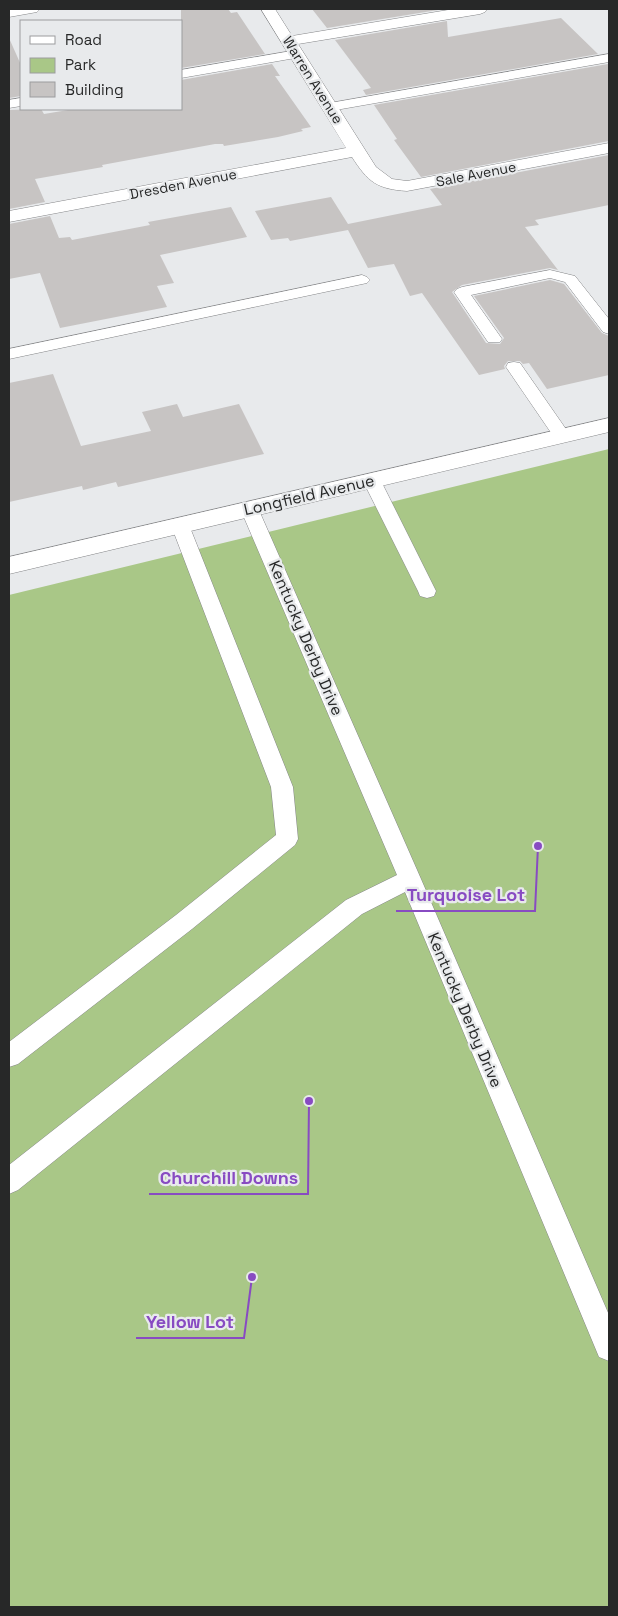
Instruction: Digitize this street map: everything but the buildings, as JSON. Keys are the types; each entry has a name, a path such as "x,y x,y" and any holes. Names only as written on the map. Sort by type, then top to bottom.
{"street":[{"path":"9,12 32,9"},
{"name":"Warren Avenue","path":"268,9 357,151"},
{"path":"292,47 480,9"},
{"name":"Sale Avenue","path":"357,151 378,180 394,186 407,186 609,148"},
{"name":"Dresden Avenue","path":"9,216 357,151"},
{"name":"Longfield Avenue","path":"9,566 249,508 609,425"}],"lane":[{"path":"182,74 292,47"},
{"path":"330,107 609,58"},
{"path":"494,339 462,292 550,274 570,279 609,329"},
{"path":"9,354 362,280"},
{"path":"514,367 562,436"},
{"path":"372,481 427,591"},
{"name":"Kentucky Derby Drive","path":"249,508 410,879 609,1347"},
{"path":"9,1056 184,922 287,839 282,787 180,525"},
{"path":"9,1182 354,907 410,879"}],"green space":[{"path":"609,449 609,1607 9,1607 9,595"}],"place":[{"name":"Turquoise Lot","path":"538,846"},
{"name":"Churchill Downs","path":"309,1101"},
{"name":"Yellow Lot","path":"252,1277"}]}
